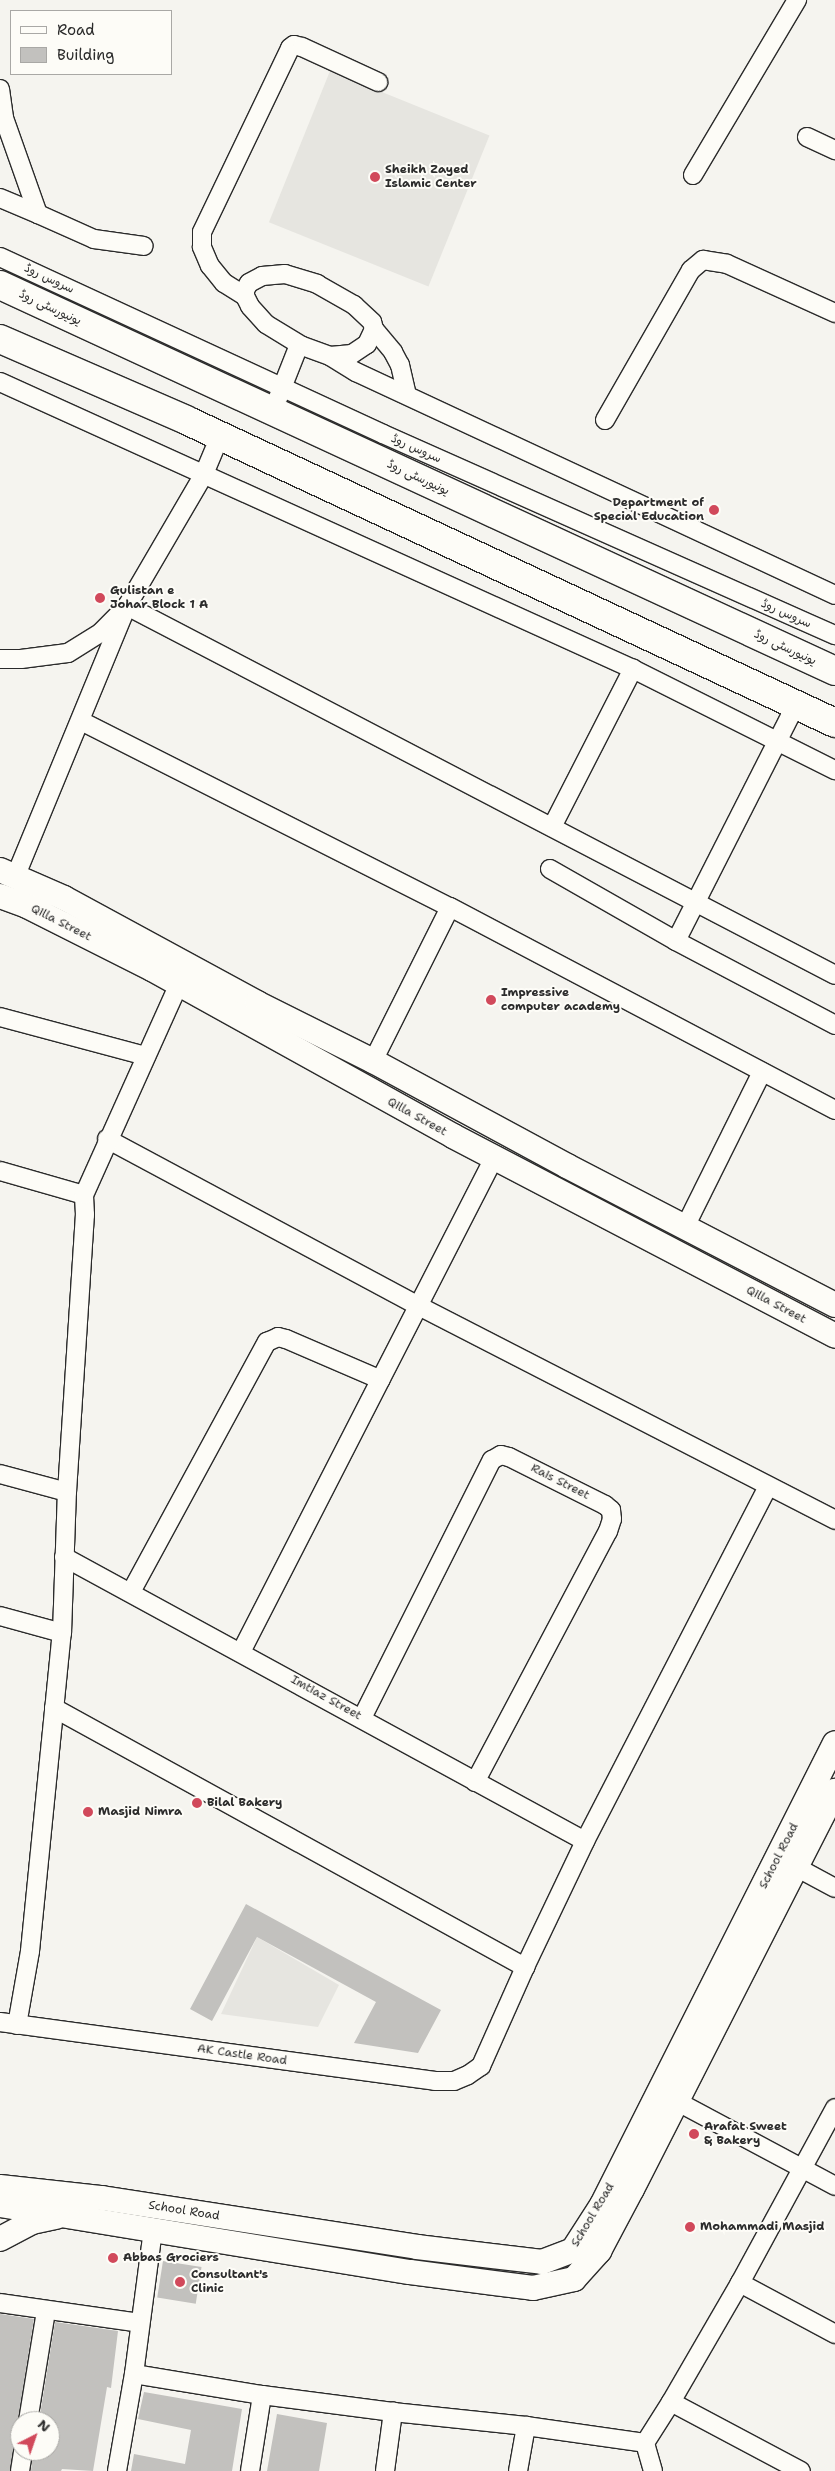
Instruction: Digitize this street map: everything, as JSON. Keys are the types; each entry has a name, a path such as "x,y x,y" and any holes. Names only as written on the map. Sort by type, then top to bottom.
{"main road":[{"name":"یونیورسٹی روڈ","path":"0,285 51,294 277,399 835,671"},
{"path":"0,338 220,436 835,723"}],"street":[{"path":"693,175 797,0"},
{"path":"378,82 302,47 294,44 290,48 202,232 202,247 210,266 224,283 245,296 257,315 266,324 299,345 330,356 356,372 835,595"},
{"path":"0,89 4,118 38,214"},
{"path":"808,137 835,150"},
{"path":"0,198 94,239 144,246"},
{"name":"سروس روڈ","path":"0,257 51,294"},
{"path":"605,420 691,270 702,260 727,264 835,313"},
{"path":"245,296 249,283 262,276 294,276 342,296 364,314 393,352 400,365 407,395"},
{"path":"330,356 344,356 359,351 367,344 374,329"},
{"path":"277,399 299,345"},
{"path":"0,382 633,669 835,770"},
{"name":"سروس روڈ","path":"277,399 835,635"},
{"path":"8,873 81,721 128,606 204,474 220,436"},
{"path":"0,659 21,659 68,653 101,632 128,606"},
{"path":"128,606 835,975"},
{"path":"552,827 633,669"},
{"path":"676,941 796,704"},
{"path":"81,721 450,907 835,1110"},
{"path":"550,869 676,941 835,1026"},
{"name":"Qilla Street","path":"8,873 64,898 257,1003 684,1228 835,1305"},
{"name":"Qilla Street","path":"0,896 27,906 179,984 494,1158 835,1336"},
{"path":"372,1062 450,907"},
{"path":"8,2024 30,1951 62,1633 67,1492 85,1215 84,1194 96,1171 107,1139 179,984"},
{"path":"0,1017 146,1056"},
{"path":"684,1228 762,1072"},
{"path":"107,1139 419,1306 835,1520"},
{"path":"241,1652 494,1158"},
{"path":"0,1171 84,1194"},
{"path":"131,1592 267,1342 278,1337 286,1338 381,1380"},
{"name":"Rais Street","path":"362,1718 492,1460 501,1455 509,1457 605,1505 611,1510 612,1519 608,1531 475,1782"},
{"path":"0,1474 67,1492"},
{"path":"54,1708 525,1967 585,1841 768,1487"},
{"name":"Imtiaz Street","path":"64,1557 585,1841"},
{"path":"0,1616 62,1633"},
{"name":"School Road","path":"0,2205 410,2272 533,2288 574,2279 599,2251 623,2184 835,1743"},
{"name":"School Road","path":"0,2187 102,2198 417,2247 542,2262 573,2250 602,2205 623,2184 678,2102 835,1791"},
{"path":"796,1867 835,1888"},
{"name":"AK Castle Road","path":"8,2024 435,2081 454,2081 468,2076 481,2066 525,1967"},
{"path":"678,2102 835,2186"},
{"path":"653,2471 645,2444 740,2283 804,2169 835,2108"},
{"path":"98,2222 102,2198"},
{"path":"0,2239 32,2222 62,2216"},
{"path":"117,2471 134,2374 153,2230"},
{"path":"740,2283 835,2334"},
{"path":"0,2303 140,2323"},
{"path":"30,2411 46,2310"},
{"path":"134,2374 262,2395 393,2412 526,2426 645,2444"},
{"path":"250,2471 262,2395"},
{"path":"671,2402 801,2471"},
{"path":"385,2471 393,2412"},
{"path":"518,2471 526,2426"}],"shaded area":[{"name":"Sheikh Zayed Islamic Center","path":"330,71 489,135 428,287 269,222"},
{"path":"257,1937 339,1985 318,2027 221,2014"}],"building":[{"path":"246,1904 441,2010 418,2053 354,2043 376,2002 257,1937 212,2021 190,2009"},
{"name":"Consultant's Clinic","path":"163,2261 202,2267 196,2304 157,2298"},
{"path":"0,2314 34,2319 19,2411 10,2411 10,2461 12,2461 10,2471 0,2471"},
{"path":"55,2322 118,2331 111,2388 107,2387 93,2471 62,2469 61,2471 31,2471 32,2461 60,2461 60,2411 41,2411"},
{"path":"144,2392 242,2409 232,2471 131,2471 134,2454 185,2464 191,2430 138,2419"},
{"path":"277,2414 327,2423 319,2471 267,2471"}],"place":[{"name":"Sheikh Zayed Islamic Center","path":"375,177"},
{"name":"Department of Special Education","path":"714,510"},
{"name":"Gulistan e Johar Block 1 A","path":"100,598"},
{"name":"Impressive computer academy","path":"491,1000"},
{"name":"Bilal Bakery","path":"197,1803"},
{"name":"Masjid Nimra","path":"88,1812"},
{"name":"Arafat Sweet & Bakery","path":"694,2134"},
{"name":"Mohammadi Masjid","path":"690,2227"},
{"name":"Abbas Grociers","path":"113,2258"},
{"name":"Consultant's Clinic","path":"180,2282"}]}
